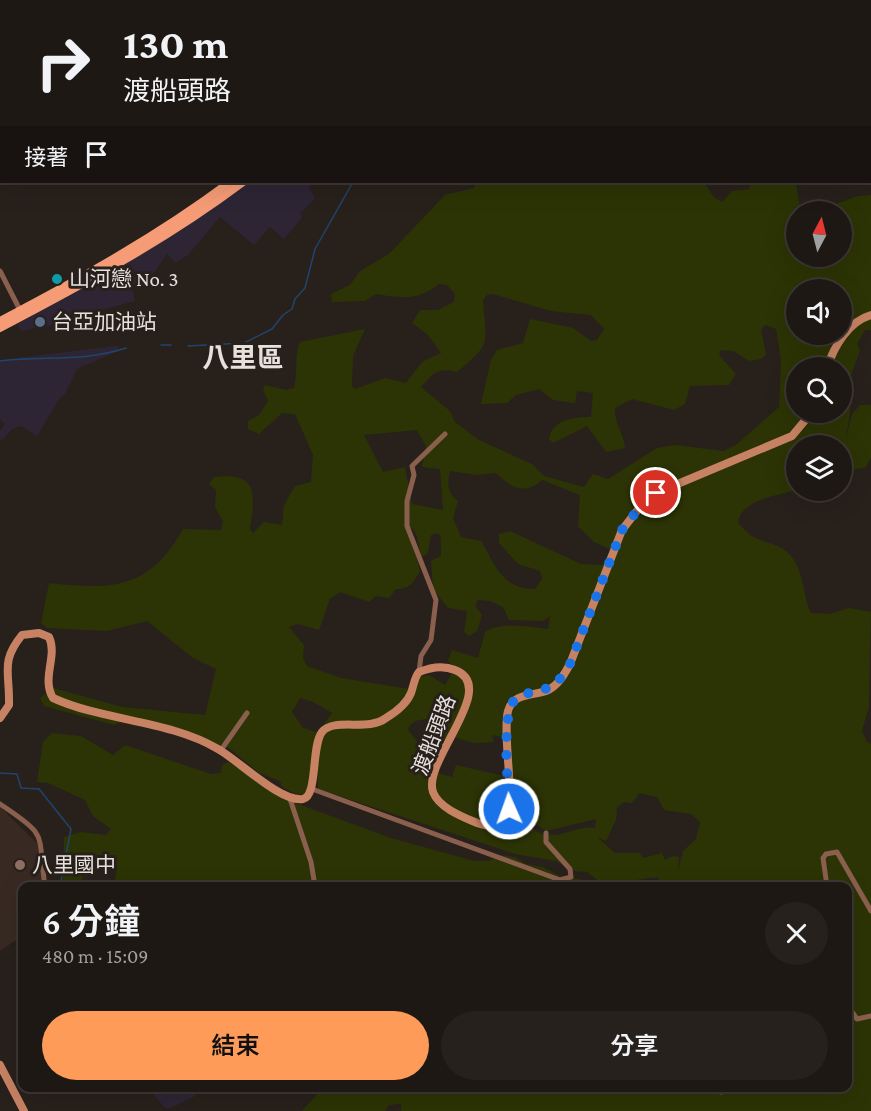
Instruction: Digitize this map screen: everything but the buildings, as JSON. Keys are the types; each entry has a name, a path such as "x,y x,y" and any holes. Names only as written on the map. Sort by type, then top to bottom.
{"main road":[{"path":"0,328 170,226 229,183"},
{"path":"0,321 22,313 100,275 174,231 242,183"}],"street":[{"path":"0,271 22,313"},
{"path":"832,357 843,334 859,318 871,315"},
{"name":"渡船頭路","path":"312,789 314,757 322,733 334,725 367,726 386,719 407,701 419,672 427,668 448,668 458,671 469,687 466,708 434,774 433,791 436,798 459,815 484,826 501,824 507,820 509,809 507,743 509,707 517,698 547,690 559,682 570,664 622,530 643,503 656,493 792,436 803,423"},
{"path":"419,672 421,656 431,640 436,600 407,526 407,501 414,475 412,466 445,434"},
{"path":"0,718 9,705 2,668 5,652 22,634 39,633 49,637 53,647 47,683 53,698 191,737 221,750 289,796 302,799 307,797 312,789 560,880 571,877 570,869 546,842 546,833"},
{"path":"221,750 247,713"},
{"path":"289,796 311,862 314,882"},
{"path":"0,804 29,823 39,834 45,882"},
{"path":"826,882 823,858 826,854 837,852 871,911"},
{"path":"852,1012 857,1019 871,1016"},
{"path":"0,1065 24,1111"}],"shaded area":[{"path":"248,183 312,183 309,188 315,198 300,214 302,218 284,239 270,227 254,245 220,217 188,255 175,263 167,254 153,274 142,282 131,285 135,301 90,313 72,321 21,331 17,324 128,263"},
{"path":"118,346 118,351 77,369 65,394 60,398 37,436 21,426 12,429 2,440 0,438 0,431 5,424 0,419 0,360"},
{"name":"八里國中","path":"0,807 38,844 43,882 18,882 18,939 0,951"},
{"path":"151,1092 196,1092 195,1096 171,1108 165,1108"}],"green space":[{"path":"476,183 705,183 714,197 722,202 732,191 749,189 751,183 796,183 799,201 786,201 786,267 852,267 852,201 844,201 858,196 871,195 871,330 865,330 857,344 860,350 852,373 852,357 786,357 786,423 848,423 846,435 786,435 786,493 753,504 741,515 738,523 752,536 783,549 790,555 799,570 811,613 830,614 849,608 871,612 869,707 862,731 867,742 871,744 871,1111 401,1111 401,1104 389,1105 385,1111 302,1111 319,1092 852,1092 852,882 659,882 658,877 636,880 637,882 600,882 587,872 573,871 556,861 515,854 318,789 317,758 323,735 322,727 332,713 313,702 300,698 292,712 303,728 320,733 312,783 305,794 298,795 282,787 280,781 259,773 229,748 134,717 114,725 44,706 40,698 53,688 122,707 205,715 216,669 193,658 147,621 107,631 47,628 41,623 49,583 92,586 127,582 157,564 183,529 221,530 223,522 215,507 216,490 209,484 214,477 239,478 251,488 253,505 250,529 253,533 264,522 282,525 284,505 295,486 311,482 313,455 295,414 282,413 259,434 248,429 248,421 259,415 268,401 263,390 265,385 286,390 294,388 300,342 365,329 353,356 352,386 355,389 385,378 406,383 422,362 441,353 428,335 412,323 420,310 438,310 454,302 455,294 447,285 439,284 416,296 393,297 376,294 365,301 332,302 331,294 350,285 360,271 389,254 445,195 474,188","holes":["493,294 551,311 591,315 604,329 597,340 591,341 573,328 530,319 523,343 497,350 491,360 481,404 507,403 516,395 539,389 553,400 575,403 577,391 593,393 591,417 565,420 559,423 551,432 549,439 553,443 587,426 606,452 625,448 615,408 632,399 674,410 685,404 690,386 729,385 736,374 719,355 721,350 733,351 749,361 761,359 766,354 761,330 765,325 776,329 781,360 779,407 736,445 724,451 675,445 657,448 608,479 593,474 584,487 544,476 532,464 479,440 455,422 450,411 421,387 437,372 445,370 457,372 477,355 485,341 483,300 487,295","417,430 426,446 422,467 440,469 443,510 412,504 405,467 383,472 364,435","450,471 477,475 496,473 512,486 524,489 542,480 580,495 578,526 594,542 611,550 602,565 581,564 510,531 499,534 499,543 518,564 540,571 542,579 535,589 524,588 507,580 496,567 481,541 461,537 453,518 458,501 449,488","412,528 417,536 421,557 428,553 431,535 438,533 441,538 441,556 431,561 433,589 448,608 467,611 464,632 469,636 477,631 482,615 475,606 478,600 490,601 503,607 509,620 543,621 550,616 548,629 508,626 485,632 478,658 452,650 448,661 455,668 445,685 429,675 419,677 409,689 341,678 307,666 303,658 304,645 289,627 298,624 319,630 330,599 340,592 369,602 376,596 389,598 396,589 405,588 411,584 420,571 409,530","435,703 451,705 448,718 438,731 429,732 428,753 417,756 419,744 408,730 409,727 413,722 428,719","499,720 509,722 511,779 518,782 520,813 546,831 596,819 595,828 583,828 555,835 542,834 523,823 513,812 508,800 504,776 456,765 452,777 435,772 435,756 451,736 473,743 494,742 492,735 503,737 504,722","639,793 657,797 664,810 691,814 700,822 696,839 683,851 678,871 679,857 673,856 665,860 662,853 643,858 640,853 615,853 597,837 606,841 616,820 617,807 624,802 632,803"]},
{"path":"860,405 871,405 871,458 865,468 852,471 852,435 847,435 850,423 852,423 852,414"},
{"path":"52,733 81,736 113,755 125,745 211,774 221,773 222,765 229,762 290,801 391,838 474,861 489,861 500,855 515,857 526,864 543,867 560,876 581,879 583,882 115,882 117,867 111,862 94,861 82,868 82,882 64,882 64,837 81,832 106,835 111,829 93,816 85,800 48,783 37,782 43,742"}],"waterway":[{"path":"188,346 244,343 272,329 283,315 292,309 295,299 305,288 315,249 352,183"},
{"path":"161,345 171,345"},
{"path":"0,361 93,356 126,348"},
{"path":"0,773 17,774 21,788 39,789 71,829 61,881"}],"place":[{"name":"山河戀 No. 3","path":"57,279"},
{"name":"台亞加油站","path":"40,322"},
{"name":"八里國中","path":"20,865"}],"district":[{"name":"八里區","path":"243,358"}],"route":[{"path":"509,809 507,743 509,707 517,698 547,690 559,682 570,664 622,530 643,503 656,493"}]}
